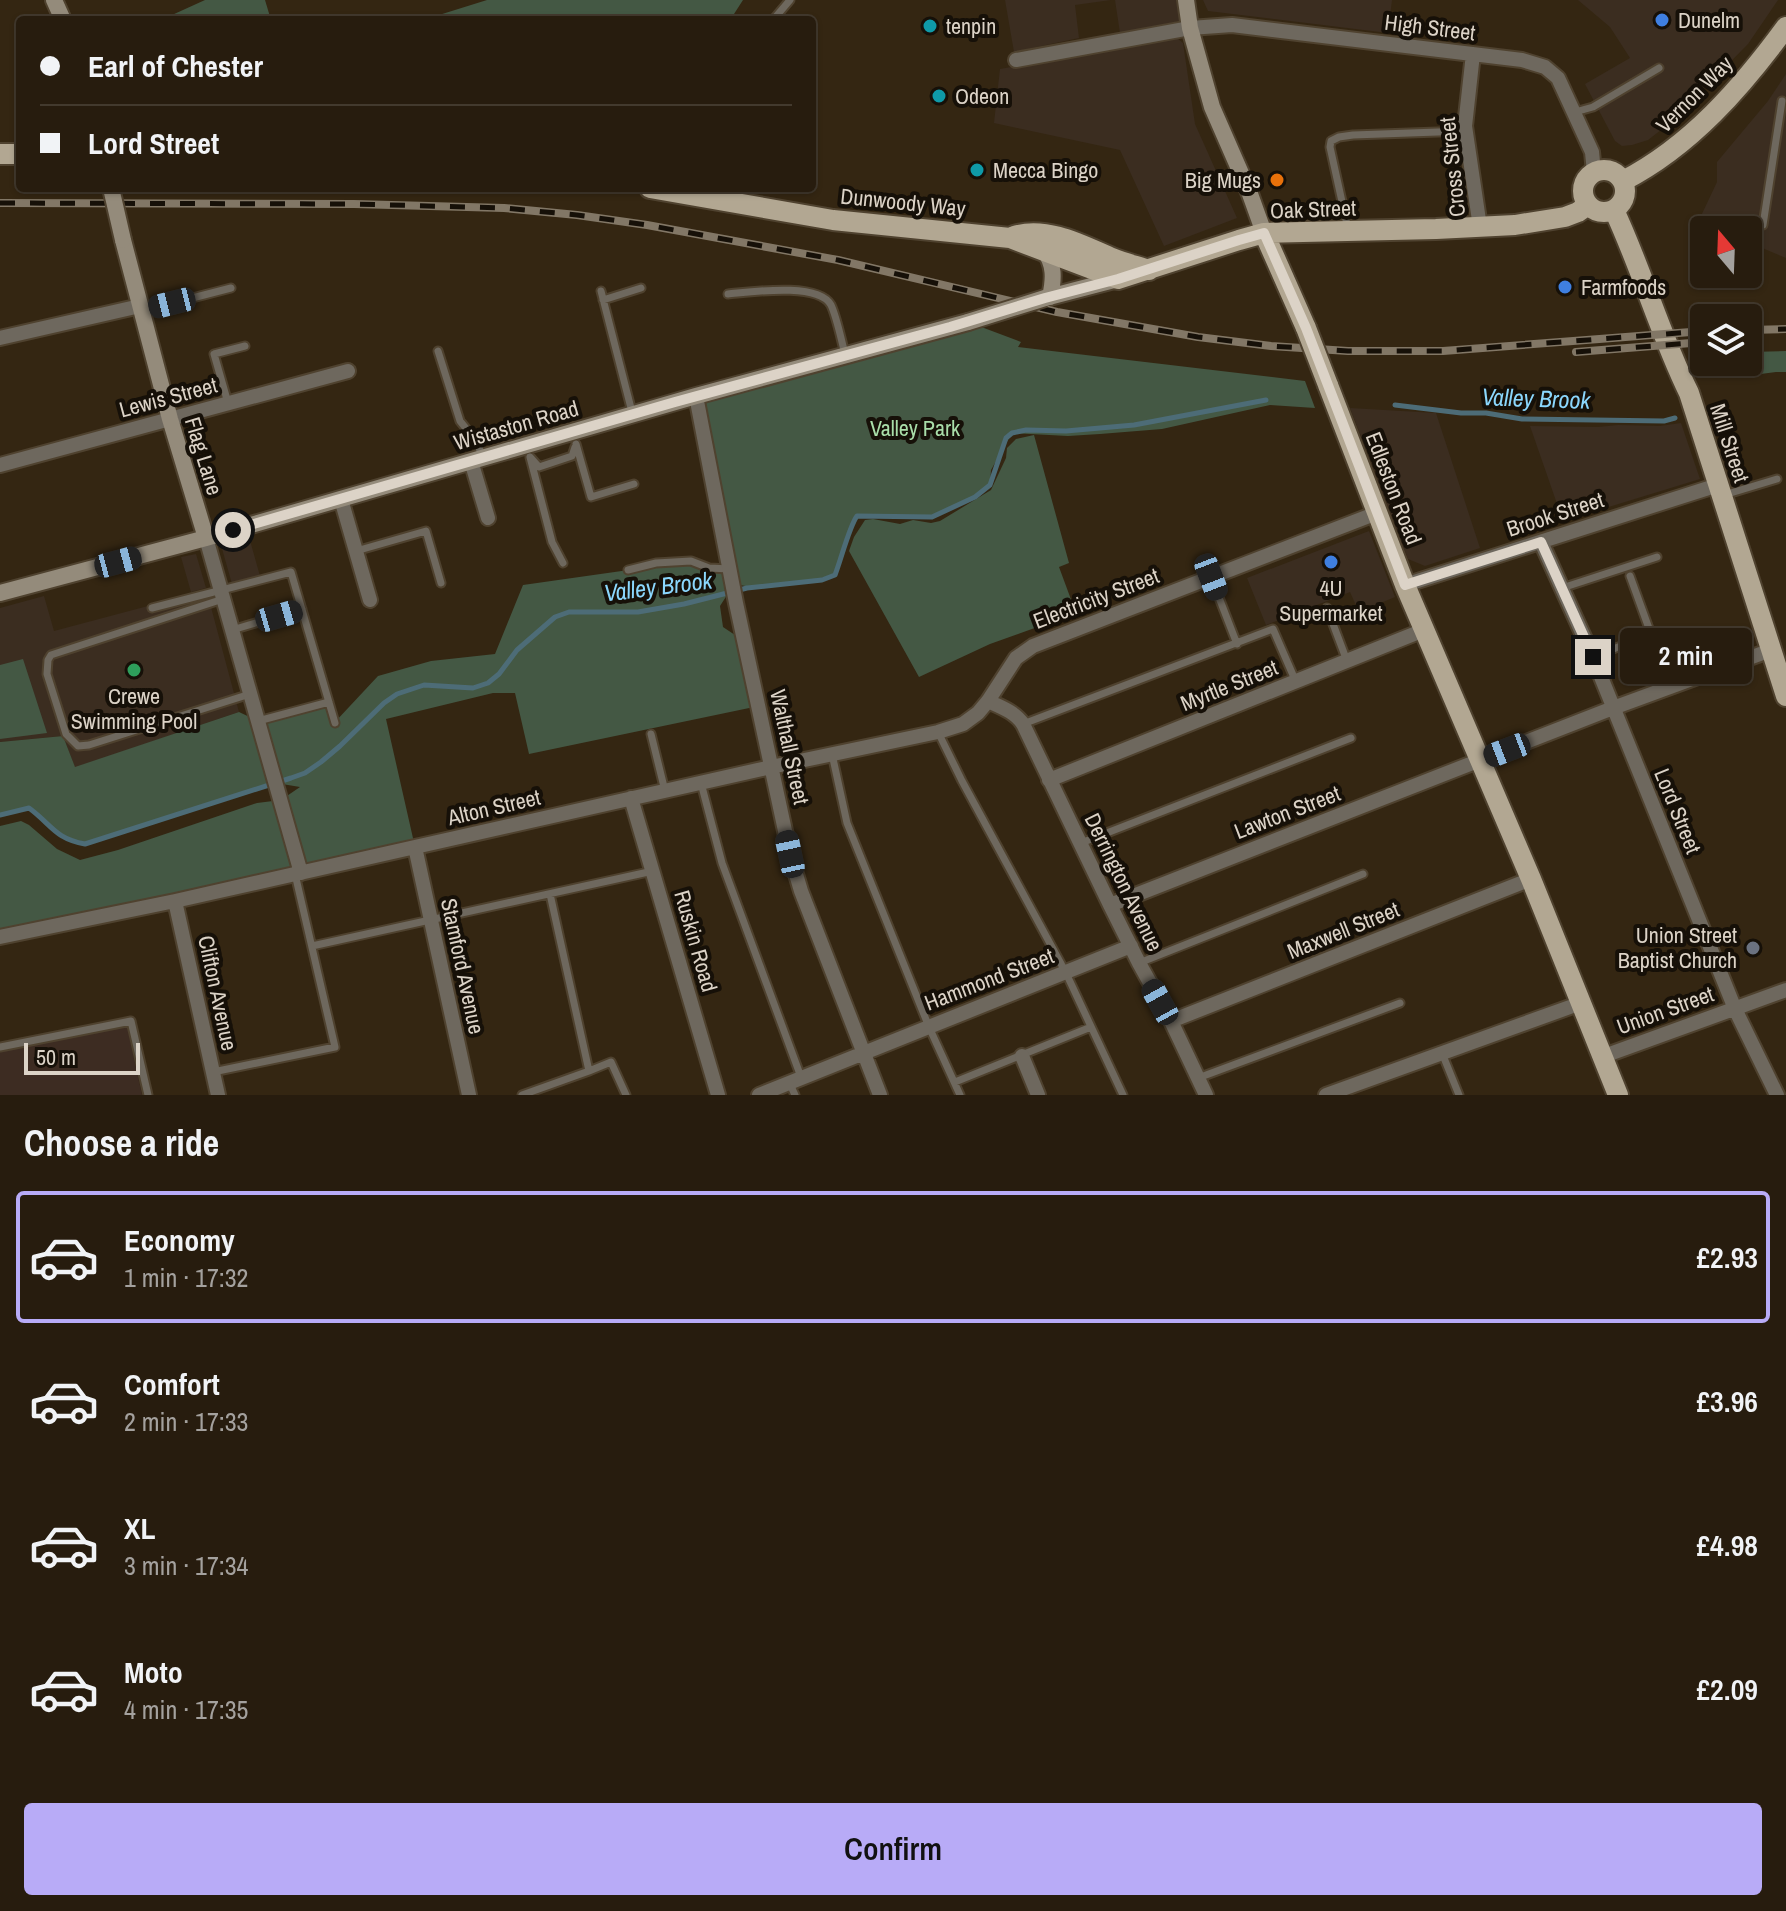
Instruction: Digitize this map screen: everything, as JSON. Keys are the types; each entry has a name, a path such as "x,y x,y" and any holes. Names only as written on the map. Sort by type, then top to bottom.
{"main road":[{"name":"Vernon Way","path":"1623,181 1669,153 1700,127 1766,55 1786,27"},
{"path":"1610,171 1623,181 1625,196 1622,204 1614,210 1601,212 1588,205 1583,190 1585,182 1594,172 1610,171"},
{"name":"Dunwoody Way","path":"673,192 833,220 1010,238 1118,279"},
{"name":"Oak Street","path":"1118,279 1264,233 1532,223 1565,217 1588,205"},
{"name":"Mill Street","path":"1614,210 1674,363 1689,393 1786,696"},
{"name":"Dunwoody Way","path":"1010,238 1024,233 1047,235 1075,242 1149,270"},
{"name":"Edleston Road","path":"1264,233 1306,328 1405,585 1531,879 1618,1095"}],"street":[{"name":"Edleston Road","path":"1186,0 1190,28 1212,107 1264,233"},
{"name":"High Street","path":"1016,60 1212,25 1522,60 1545,67 1558,78 1592,152 1594,172"},
{"name":"Cross Street","path":"1473,54 1466,131 1480,227"},
{"name":"Flag Lane","path":"112,192 170,419 281,800 298,873"},
{"path":"1043,249 1050,257 1053,270 1053,284 1047,298"},
{"name":"Oak Street","path":"1047,298 1118,279"},
{"name":"Wistaston Road","path":"0,593 477,460 528,451 696,396 1047,298"},
{"path":"0,338 141,308"},
{"name":"Lewis Street","path":"0,465 348,371"},
{"name":"Walthall Street","path":"696,396 736,603 790,854 801,891 880,1095"},
{"path":"477,460 488,518"},
{"name":"Brook Street","path":"1405,585 1720,490"},
{"path":"341,499 370,600"},
{"name":"Electricity Street","path":"988,701 1016,658 1033,646 1377,513"},
{"name":"Lord Street","path":"1541,542 1593,657 1735,1009 1777,1095"},
{"name":"Myrtle Street","path":"1049,780 1424,630"},
{"name":"Lawton Street","path":"1110,905 1613,708 1771,650"},
{"path":"988,701 1007,710 1023,724"},
{"name":"Alton Street","path":"0,937 938,732 963,724 988,701"},
{"name":"Derrington Avenue","path":"1023,724 1206,1095"},
{"name":"Ruskin Road","path":"631,798 718,1095"},
{"name":"Stamford Avenue","path":"415,847 469,1095"},
{"name":"Maxwell Street","path":"1171,1021 1531,879"},
{"name":"Clifton Avenue","path":"175,901 218,1095"},
{"name":"Hammond Street","path":"759,1095 795,1085 863,1053 1131,946"},
{"name":"Union Street","path":"1604,1056 1786,990"},
{"path":"1326,1095 1581,1003"},
{"path":"1022,1056 1038,1095"}],"lane":[{"path":"776,16 790,0"},
{"path":"1575,112 1593,107 1659,68"},
{"path":"1763,225 1782,101"},
{"path":"1348,231 1331,141 1353,135 1466,131"},
{"path":"141,308 231,288"},
{"path":"603,300 641,288"},
{"path":"728,294 795,290 821,296 830,303 846,356"},
{"path":"601,291 633,415"},
{"path":"228,403 214,354 245,346"},
{"path":"438,351 460,421 477,442 477,460"},
{"path":"528,451 539,467 572,456 574,438"},
{"path":"574,438 591,497 634,484"},
{"path":"528,451 552,542 563,563"},
{"path":"1720,490 1777,479"},
{"path":"356,551 426,531 441,583"},
{"path":"1562,588 1657,557"},
{"path":"628,570 656,563 691,561 731,576"},
{"path":"250,694 78,746 66,734 47,674 48,660 51,655 291,572 335,723"},
{"path":"1593,657 1651,634 1630,576"},
{"path":"1211,577 1237,644"},
{"path":"152,608 222,594"},
{"path":"1327,608 1347,661"},
{"path":"232,630 302,609"},
{"path":"1023,724 1273,629 1296,682"},
{"path":"258,721 329,702"},
{"path":"938,732 1066,973 1123,1095"},
{"path":"651,734 665,791"},
{"path":"1080,843 1351,738"},
{"path":"832,754 847,823 929,1027 960,1095"},
{"path":"701,783 722,863 795,1085"},
{"path":"312,946 653,871"},
{"path":"213,1072 335,1047 298,873"},
{"path":"1139,963 1363,874"},
{"path":"550,894 589,1071"},
{"path":"1198,1078 1400,1003"},
{"path":"0,1047 131,1021 148,1095"},
{"path":"955,1082 1091,1027"},
{"path":"1442,1053 1459,1095"},
{"path":"522,1095 611,1062 626,1095"}],"shaded area":[{"path":"1005,0 1111,0 1075,5 1079,38 1014,52"},
{"path":"1115,0 1176,0 1180,21 1120,33"},
{"path":"1203,0 1392,0 1388,33 1208,11"},
{"path":"1578,0 1778,0 1748,44 1670,123 1648,140 1622,146 1615,141 1585,84 1630,58 1610,27"},
{"path":"1177,38 1183,43 1195,124 1237,218 1164,246 1120,150 994,123 1000,69"},
{"path":"1786,74 1786,258 1762,248 1762,216 1701,216 1717,182 1717,162 1768,101"},
{"path":"1350,408 1436,413 1480,548 1425,566 1408,559"},
{"path":"1681,423 1700,479 1563,521 1530,426 1660,426"},
{"path":"1369,531 1395,597 1359,612 1350,592 1266,625 1247,578"},
{"path":"249,537 260,576 232,584 221,545"},
{"path":"196,554 206,588 191,592 181,557"},
{"path":"44,596 54,631 148,606 150,613 208,596 239,712 75,768 63,736 0,742 0,608"},
{"path":"127,1026 142,1095 0,1095 0,1052"}],"green space":[{"path":"205,0 265,0 270,16 170,16"},
{"path":"487,0 743,0 734,16 436,16"},
{"name":"Valley Park","path":"968,322 1021,342 1018,347 1305,381 1315,408 1270,405 1162,429 1068,436 1012,433 991,470 990,485 975,497 932,517 857,516 835,575 770,587 733,583 720,606 723,627 744,641 754,707 529,754 515,693 493,693 386,719 415,847 0,937 0,826 21,821 57,849 80,860 257,803 281,800 300,787 276,783 85,844 60,834 29,808 0,815 0,742 63,736 75,767 239,712 258,721 329,702 335,722 378,676 431,661 495,654 523,585 685,562 730,569 696,396"},
{"path":"1786,351 1786,372 1762,374 1762,352"},
{"path":"1034,435 1069,563 1059,567 1076,613 990,644 919,677 849,551 854,537 865,520 900,524 913,520 940,521 991,490 1006,458 1007,448 1016,439"},
{"path":"23,659 47,733 0,739 0,665"}],"waterway":[{"name":"Valley Brook","path":"0,815 29,808 60,834 85,844 291,778 321,762 397,694 424,685 473,688 488,683 517,650 555,617 569,612 638,612 747,588 822,580 835,575 857,516 932,517 975,497 990,485 1006,438 1012,433 1134,425 1266,400"},
{"name":"Valley Brook","path":"1395,405 1522,419 1664,421 1675,418"}],"railway":[{"path":"0,203 354,204 504,208 577,215 838,260 1057,312 1198,337 1271,346 1348,351 1443,351 1690,332"},
{"path":"1762,330 1786,329"},
{"path":"1576,352 1690,343"}],"place":[{"name":"Dunelm","path":"1662,20"},
{"name":"tenpin","path":"930,26"},
{"name":"Odeon","path":"939,96"},
{"name":"Mecca Bingo","path":"977,170"},
{"name":"Big Mugs","path":"1277,180"},
{"name":"Farmfoods","path":"1565,287"},
{"name":"4U Supermarket","path":"1331,562"},
{"name":"Crewe Swimming Pool","path":"134,670"},
{"name":"Union Street Baptist Church","path":"1753,948"}],"route":[{"path":"233,530 675,402 1118,279 1264,233 1306,328 1405,585 1541,542 1593,657"}]}
